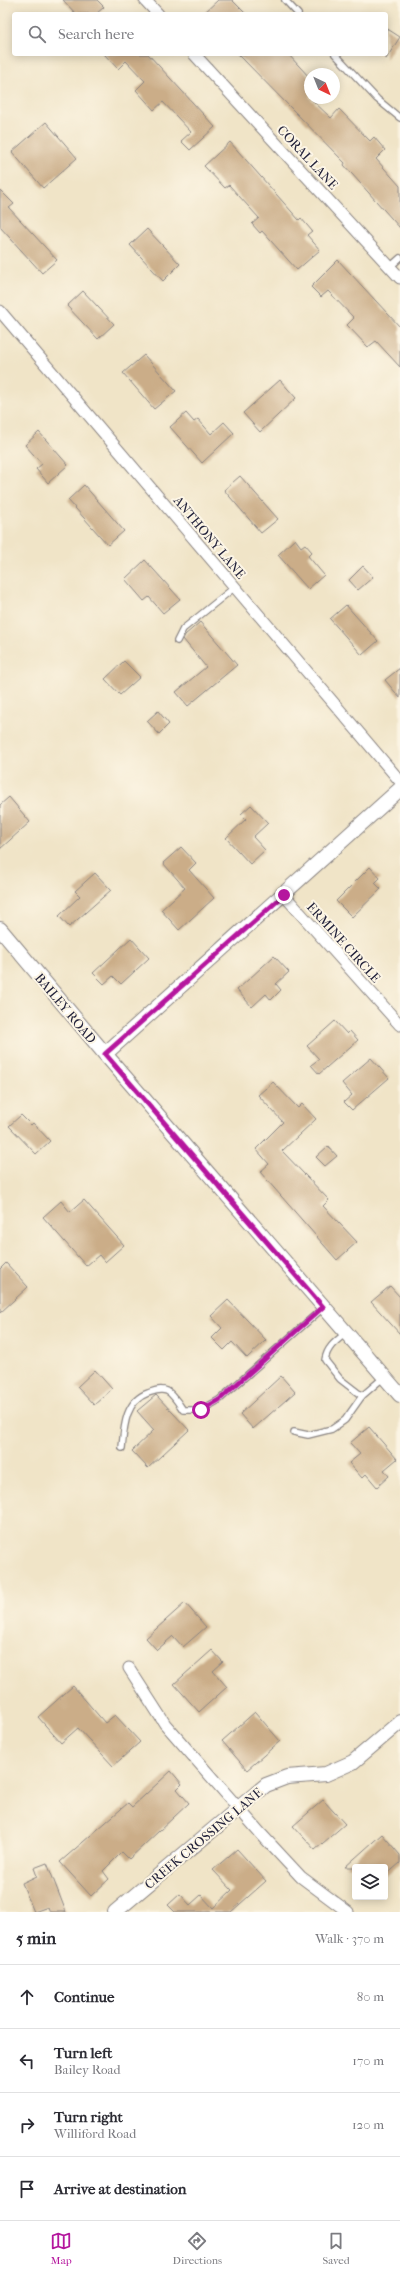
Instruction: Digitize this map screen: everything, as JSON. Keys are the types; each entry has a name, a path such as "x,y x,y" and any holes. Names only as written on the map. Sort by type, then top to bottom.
{"street":[{"path":"145,0 156,12"},
{"name":"CORAL LANE","path":"196,56 400,278"},
{"name":"ANTHONY LANE","path":"0,311 400,782"},
{"path":"105,1054 284,895 400,789"},
{"name":"ERMINE CIRCLE","path":"284,895 400,1025"},
{"name":"BAILEY ROAD","path":"0,929 105,1054 400,1395"},
{"path":"129,1668 165,1724 238,1808 301,1877 348,1912"},
{"name":"CREEK CROSSING LANE","path":"115,1912 266,1785 287,1777 326,1774 353,1762 400,1722"}],"lane":[{"path":"285,0 296,12"},
{"path":"338,56 378,99 400,118"},
{"path":"390,267 400,258"},
{"path":"177,641 183,629 234,587"},
{"path":"122,1448 124,1424 130,1406 144,1394 158,1389 168,1391 183,1410 201,1410 219,1400 323,1307"},
{"path":"346,1333 332,1344 326,1353 325,1360 340,1379 362,1396"},
{"path":"294,1432 308,1435 332,1429 345,1420 362,1396 385,1377"}],"building":[{"path":"63,0 97,0 104,7 98,12 74,12"},
{"path":"218,0 232,0 244,12 205,12"},
{"path":"388,29 400,37 388,56"},
{"path":"106,56 150,56 215,127 190,150 181,141 191,132 163,102 154,110 136,90 145,81 126,61 118,69"},
{"path":"240,56 290,56 304,71 304,104 316,104 331,118 339,109 370,141 374,137 385,150 376,159 400,186 400,228 344,165 345,163"},
{"path":"46,122 77,158 43,188 12,152"},
{"path":"230,142 299,220 301,218 312,231 307,235 320,250 297,270 262,231 260,233 252,224 259,218 229,185 225,188 204,166"},
{"path":"0,190 14,204 9,208 57,260 42,273 0,227"},
{"path":"147,229 180,264 163,281 130,245"},
{"path":"338,260 400,327 400,367 376,341 368,347 347,325 354,318 328,291 321,297 311,287"},
{"path":"83,291 114,324 98,339 67,306"},
{"path":"144,355 176,391 154,409 123,373"},
{"path":"280,380 296,398 260,432 243,413"},
{"path":"186,413 194,422 198,419 211,434 224,422 234,433 202,463 170,427"},
{"path":"39,432 68,465 48,483 36,469 42,464 25,445"},
{"path":"240,476 278,519 261,533 224,490"},
{"path":"84,485 124,531 108,545 68,500"},
{"path":"295,539 301,547 305,544 312,552 308,556 324,575 308,589 278,555"},
{"path":"145,560 180,599 163,613 149,597 144,601 125,579"},
{"path":"363,566 373,577 358,590 349,580"},
{"path":"346,605 378,641 362,655 330,619"},
{"path":"200,622 237,665 188,706 176,692 206,667 183,639 185,635"},
{"path":"124,661 140,677 120,695 105,679"},
{"path":"400,668 400,698 385,680"},
{"path":"158,711 169,724 159,734 147,721"},
{"path":"9,797 30,822 0,849 0,805"},
{"path":"251,805 268,823 253,837 265,850 250,864 226,838 246,819 241,814"},
{"path":"181,847 196,863 189,870 214,898 179,930 161,910 185,888 163,863"},
{"path":"370,867 380,878 375,883 381,889 352,917 336,901"},
{"path":"95,873 111,890 69,927 59,916 80,896 75,891"},
{"path":"131,938 149,958 121,984 113,976 104,984 93,973"},
{"path":"274,956 289,972 276,984 281,990 271,1000 266,994 252,1007 237,990"},
{"path":"335,1021 347,1034 350,1031 358,1040 319,1074 311,1065 319,1059 307,1046"},
{"path":"371,1058 389,1078 352,1110 344,1102 352,1095 342,1083"},
{"path":"273,1082 298,1108 302,1104 316,1119 282,1151 329,1200 323,1206 357,1242 337,1260 260,1172 269,1164 256,1149 283,1122 258,1095"},
{"path":"21,1115 31,1125 33,1123 50,1141 36,1154 9,1126"},
{"path":"328,1146 337,1156 325,1166 316,1157"},
{"path":"84,1200 124,1245 105,1262 99,1255 86,1266 43,1217 61,1201 70,1212"},
{"path":"6,1263 28,1287 0,1313 0,1269"},
{"path":"390,1286 400,1297 400,1334 371,1302"},
{"path":"228,1300 266,1340 247,1358 232,1342 224,1350 212,1338 222,1328 211,1316"},
{"path":"95,1370 112,1389 94,1405 77,1387"},
{"path":"281,1376 295,1392 253,1429 240,1414"},
{"path":"156,1395 189,1430 148,1468 132,1451 154,1430 137,1411"},
{"path":"369,1427 397,1459 384,1470 389,1476 377,1487 366,1474 362,1478 349,1463 360,1454 350,1443"},
{"path":"185,1603 206,1627 183,1647 173,1636 157,1650 146,1638"},
{"path":"212,1650 223,1662 213,1671 227,1687 199,1712 174,1684"},
{"path":"73,1686 105,1723 115,1715 140,1742 113,1766 78,1728 61,1743 38,1717"},
{"path":"255,1712 280,1741 247,1770 222,1741"},
{"path":"171,1771 182,1784 177,1789 189,1803 129,1859 122,1852 103,1871 109,1879 91,1896 60,1862 128,1803 132,1807"},
{"path":"323,1800 345,1824 315,1850 293,1826"},
{"path":"382,1834 400,1855 400,1863 388,1873 388,1864 352,1864 352,1867 345,1867"},
{"path":"237,1849 266,1881 231,1912 175,1912 168,1905 180,1894 190,1905 201,1895 213,1908 232,1890 213,1870"},
{"path":"47,1863 66,1912 50,1912 48,1907 34,1912 22,1883 37,1876 34,1868"}],"route":[{"path":"201,1410 219,1400 323,1307 105,1054 284,895"}]}
